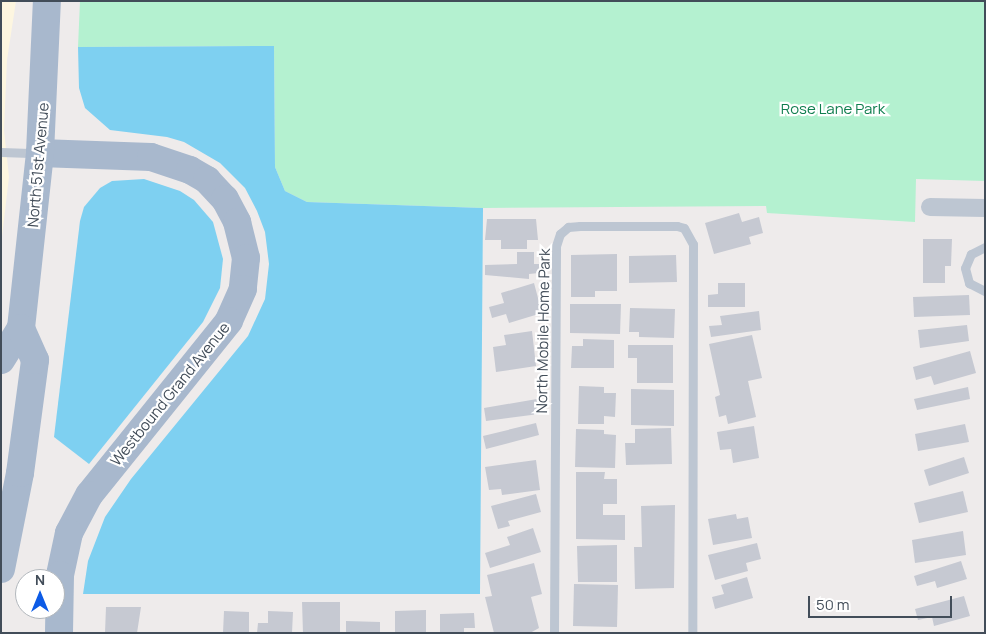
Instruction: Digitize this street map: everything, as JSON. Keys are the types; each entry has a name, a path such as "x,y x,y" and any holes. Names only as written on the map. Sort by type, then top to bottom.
{"main road":[{"name":"North 51st Avenue","path":"1,360 21,328 40,153 47,1"},
{"name":"Westbound Grand Avenue","path":"40,153 150,157 190,170 207,180 225,199 237,222 246,258 243,289 229,321 89,495 69,533 60,575 59,633"},
{"name":"North 51st Avenue","path":"1,569 20,472 35,360 21,328"}],"street":[{"path":"930,207 985,208"}],"lane":[{"path":"1,152 40,153"},
{"name":"North Mobile Home Park","path":"554,633 556,246 560,234 568,227 676,226 684,228 693,244 692,633"},
{"path":"985,247 971,254 965,268 969,282 985,291"}],"shaded area":[{"path":"1,1 16,1 7,60 4,130 9,177 1,245"}],"green space":[{"name":"Rose Lane Park","path":"80,1 985,1 985,181 916,179 915,222 767,213 766,206 483,208 307,202 285,191 275,167 274,46 78,47"}],"water":[{"path":"274,46 275,167 285,191 307,202 483,208 480,594 83,594 88,561 105,517 131,479 248,336 265,299 269,264 265,232 257,211 245,188 220,163 184,142 167,137 110,130 85,108 79,88 78,47"},
{"path":"144,179 180,191 194,200 213,222 223,259 220,288 203,322 89,464 54,437 80,221 84,207 100,188 112,181"}],"building":[{"path":"739,213 742,222 759,217 763,233 749,237 751,244 714,254 705,223"},
{"path":"487,219 536,219 538,240 527,240 527,249 501,249 501,240 485,240"},
{"path":"923,239 952,239 951,266 945,266 945,283 923,283"},
{"path":"517,252 534,252 534,264 539,264 539,273 529,274 529,279 485,275 485,265 517,264"},
{"path":"617,254 617,291 595,291 595,297 571,297 571,255"},
{"path":"676,255 677,282 629,283 629,256"},
{"path":"534,283 542,313 509,323 506,314 492,318 489,307 504,303 501,293"},
{"path":"718,283 745,283 745,307 708,307 708,295 718,294"},
{"path":"969,295 970,315 914,317 913,297"},
{"path":"570,304 621,304 620,334 570,333"},
{"path":"630,308 675,309 674,338 639,337 639,332 629,332"},
{"path":"759,311 761,330 711,337 709,326 722,325 720,316"},
{"path":"967,325 969,341 920,348 918,330"},
{"path":"532,331 536,366 496,372 493,347 506,345 504,335"},
{"path":"752,335 762,378 748,381 756,417 728,424 726,415 719,417 715,397 720,395 709,344"},
{"path":"583,339 614,340 614,368 571,368 572,346 583,346"},
{"path":"628,345 673,345 673,383 637,383 637,358 628,358"},
{"path":"970,351 976,373 934,385 931,376 916,380 913,367"},
{"path":"579,386 604,387 604,393 616,393 615,417 604,416 604,424 578,424"},
{"path":"968,387 970,399 917,410 914,399"},
{"path":"631,389 674,390 674,426 631,425"},
{"path":"537,399 539,414 486,421 484,408"},
{"path":"536,423 539,435 486,449 483,436"},
{"path":"965,424 969,442 918,451 915,434"},
{"path":"754,426 759,458 733,463 731,449 720,450 717,432"},
{"path":"671,428 672,464 626,465 625,443 635,443 635,429"},
{"path":"576,429 604,430 604,434 616,435 615,468 575,467"},
{"path":"964,457 969,473 929,486 924,470"},
{"path":"536,460 540,490 502,495 501,489 489,490 485,467"},
{"path":"576,472 605,472 604,479 617,479 617,504 603,504 603,515 625,515 625,540 576,539"},
{"path":"963,491 968,512 919,523 914,503"},
{"path":"536,494 541,512 508,521 510,526 498,529 491,506"},
{"path":"675,505 674,588 635,589 634,547 642,547 641,506"},
{"path":"736,514 737,519 748,517 752,538 713,545 708,519"},
{"path":"533,528 541,552 490,568 485,553 510,545 507,537"},
{"path":"963,531 966,555 915,563 912,540"},
{"path":"757,543 761,559 746,563 748,571 715,580 708,555"},
{"path":"617,545 617,582 578,582 577,546"},
{"path":"961,561 967,579 937,588 935,581 917,586 914,576"},
{"path":"534,563 542,594 531,597 539,628 530,633 494,633 485,597 492,596 487,575"},
{"path":"747,577 753,598 715,609 712,597 724,594 721,585"},
{"path":"574,584 618,585 617,627 573,626"},
{"path":"964,596 970,616 934,626 932,617 918,620 915,609"},
{"path":"302,602 340,602 340,633 303,633"},
{"path":"106,607 141,607 137,633 105,633"},
{"path":"426,610 426,633 395,633 395,611"},
{"path":"224,611 249,612 249,633 223,633"},
{"path":"268,611 293,612 292,633 257,633 258,623 268,623"},
{"path":"474,613 475,628 464,628 464,633 440,633 440,614"},
{"path":"346,621 380,622 380,633 346,633"}]}
